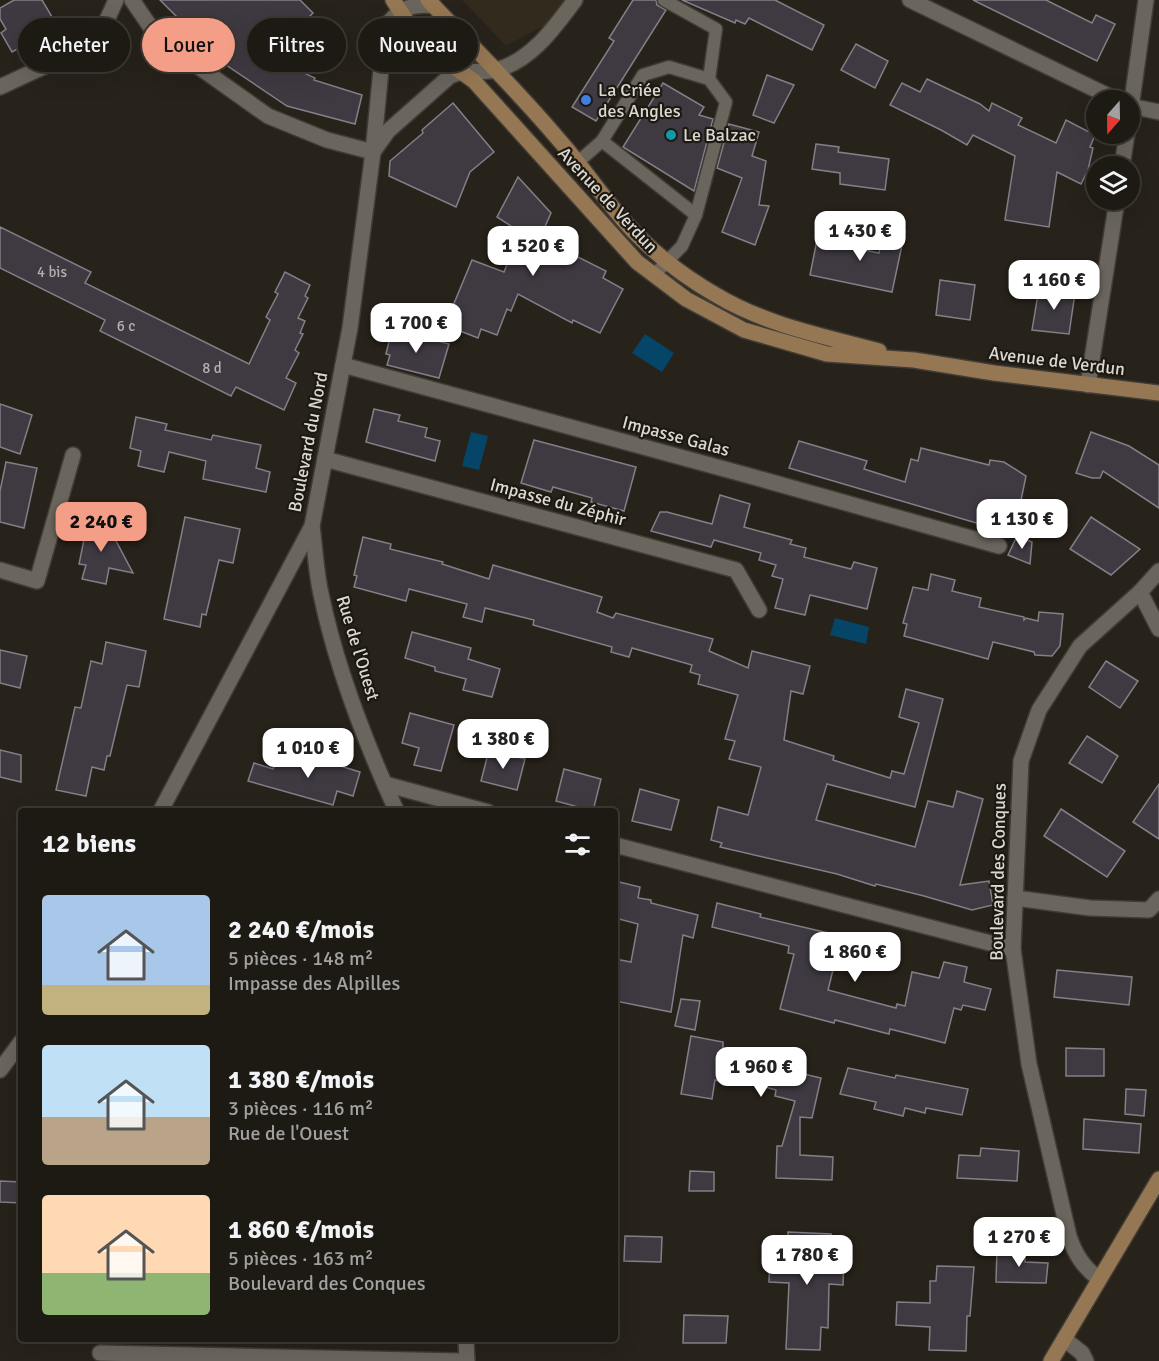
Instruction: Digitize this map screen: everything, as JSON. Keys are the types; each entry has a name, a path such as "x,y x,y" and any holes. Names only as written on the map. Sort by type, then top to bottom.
{"main road":[{"name":"Avenue de Verdun","path":"431,3 496,70 578,162 636,234 667,262 717,296 752,313 789,327 914,360"},
{"name":"Avenue de Verdun","path":"396,5 406,18"},
{"name":"Avenue de Verdun","path":"461,72 474,81 637,262 686,298 744,330 827,354 914,360 994,373 1159,393"},
{"path":"1051,1361 1159,1179"}],"street":[{"path":"0,87 97,42 116,0"},
{"path":"132,0 158,38 268,116 327,140 373,152"},
{"path":"478,70 496,70 515,62 547,37 575,0"},
{"path":"910,0 1093,90"},
{"path":"1130,90 1146,0"},
{"path":"396,5 413,6 431,3"},
{"name":"Boulevard du Nord","path":"162,808 312,526 350,328 373,152 385,28 396,5"},
{"name":"Boulevard du Nord","path":"373,152 388,130 450,76 458,72"},
{"path":"1140,109 1159,112"},
{"path":"1088,385 1115,210"},
{"name":"Impasse Galas","path":"343,365 999,546"},
{"path":"0,570 37,581 73,454"},
{"name":"Impasse du Zéphir","path":"325,459 736,570 759,610"},
{"name":"Rue de l'Ouest","path":"312,526 321,593 339,665 395,808"},
{"name":"Boulevard des Conques","path":"1099,1279 1081,1263 1074,1252 1029,1064 1013,949 1021,761 1040,710 1080,646 1159,572"},
{"path":"1140,592 1159,629"},
{"path":"385,784 473,808"},
{"path":"618,846 1013,949"},
{"path":"1015,898 1090,908 1149,910 1159,899"},
{"path":"0,1070 18,1046"},
{"path":"1064,1339 1082,1353 1086,1361"},
{"path":"466,1342 467,1361"},
{"path":"100,1353 460,1361"}],"lane":[{"path":"664,0 716,29 709,79"},
{"path":"578,162 602,141 643,75 669,67 709,79 726,102 696,215 682,246 654,275"},
{"path":"602,141 696,215"}],"shaded area":[{"path":"462,0 565,0 551,22 506,46"}],"water":[{"path":"645,334 674,353 662,372 632,353"},
{"path":"471,432 488,436 479,470 462,466"},
{"path":"835,618 869,627 866,644 830,635"}],"building":[{"path":"14,0 42,0 53,18 18,18 18,49 12,52 1,33 6,29 0,19 0,8"},
{"path":"160,0 300,0 313,13 308,18 247,18 247,72 302,72 315,78 314,80 362,95 355,124 287,106 235,71 235,18 178,18"},
{"path":"633,0 656,0 657,5 666,10 596,121 572,107 614,41 609,38"},
{"path":"682,0 775,0 824,25 812,50 749,18 745,24 736,20 735,23"},
{"path":"973,0 1046,0 1092,23 1096,15 1115,24 1097,61"},
{"path":"856,44 888,61 875,88 841,70"},
{"path":"767,75 794,85 774,123 753,115"},
{"path":"927,79 980,104 989,111 992,103 1022,118 1018,125 1056,143 1066,120 1086,130 1086,144 1091,144 1090,147 1093,148 1091,156 1086,156 1086,174 1081,184 1057,172 1049,227 1005,220 1015,156 973,135 967,145 890,105 902,83 920,92"},
{"name":"Le Balzac","path":"663,83 704,107 699,115 713,119 694,191 623,147"},
{"path":"453,103 494,152 470,172 456,207 389,176 390,161"},
{"path":"729,124 759,132 752,156 766,161 759,205 769,206 755,245 722,232 742,178 717,168"},
{"path":"816,144 839,147 838,152 889,159 885,190 840,184 840,173 812,169"},
{"path":"518,177 551,213 540,238 606,271 603,278 623,289 600,333 573,320 572,323 518,294 511,311 507,309 497,335 481,329 478,338 445,325 472,260 504,272 520,232 497,217"},
{"path":"0,227 91,272 85,283 249,364 270,320 266,317 278,294 275,292 285,272 310,285 305,296 308,298 298,318 305,321 300,333 303,334 295,350 299,353 286,378 296,383 284,410 236,387 231,396 100,331 105,320 0,268"},
{"path":"884,227 905,231 892,292 810,275 817,240 879,253"},
{"path":"940,280 975,285 970,320 936,315"},
{"path":"1039,288 1075,293 1069,334 1032,330"},
{"path":"392,329 449,344 439,378 387,365 390,355 386,354"},
{"path":"0,404 32,415 20,454 0,447"},
{"path":"374,409 400,415 398,421 427,428 425,437 440,441 435,461 366,442"},
{"path":"136,417 167,424 165,430 211,440 213,435 261,445 256,468 270,472 266,492 203,479 206,461 169,452 164,472 138,466 141,451 130,448"},
{"path":"1091,432 1129,446 1159,465 1159,508 1103,471 1100,478 1076,473"},
{"path":"534,440 636,467 624,511 591,502 592,498 553,487 551,492 521,483"},
{"path":"799,441 867,461 864,469 905,482 911,459 918,461 921,448 989,465 990,460 1004,462 1026,476 1014,534 789,468"},
{"path":"6,462 37,468 24,528 0,522 0,491"},
{"path":"720,495 750,504 744,527 792,540 790,544 806,548 804,557 851,569 854,562 877,568 867,609 810,595 805,615 775,608 783,579 772,576 776,565 759,560 761,553 714,540 711,547 651,531 660,512 712,524"},
{"path":"185,517 240,529 233,563 219,560 206,615 202,614 200,627 164,619"},
{"path":"1091,517 1140,549 1111,575 1070,549"},
{"path":"88,520 116,525 114,537 133,573 109,568 106,584 82,579 86,565 79,564"},
{"path":"1017,536 1032,542 1030,564 1008,555"},
{"path":"363,537 391,544 390,549 443,562 442,564 489,579 493,565 602,597 597,612 613,618 616,613 713,639 709,651 748,668 752,651 810,666 803,694 791,691 784,740 834,756 833,760 890,778 892,771 904,774 919,723 899,717 906,689 943,699 915,807 827,784 816,820 915,847 928,801 953,807 957,791 983,799 960,885 989,881 993,905 972,910 876,884 875,886 837,874 720,847 722,843 711,840 718,807 748,815 761,767 729,759 735,741 725,739 738,695 698,684 700,675 690,672 692,665 632,648 629,657 611,652 612,647 533,625 534,620 485,608 482,622 463,617 467,604 409,589 406,601 354,587 357,576 354,575"},
{"path":"931,574 955,580 952,591 981,598 979,607 1024,617 1024,620 1026,618 1038,621 1039,612 1063,614 1060,646 1052,656 1035,655 1034,652 993,642 988,659 904,636 907,624 903,623 913,587 928,590"},
{"path":"412,632 471,648 468,659 500,669 492,697 463,690 466,679 435,671 435,667 405,658"},
{"path":"106,642 146,651 139,687 127,685 110,756 107,756 104,770 92,767 86,796 56,790 75,707 81,708 91,661 102,664"},
{"path":"0,650 27,656 20,688 0,683"},
{"path":"1106,661 1138,681 1120,708 1089,687"},
{"path":"410,713 454,725 441,771 414,765 419,748 402,743"},
{"path":"1087,736 1118,756 1102,783 1069,763"},
{"path":"0,750 21,755 21,782 0,777"},
{"path":"489,750 525,759 517,790 481,781"},
{"path":"311,757 360,772 353,796 337,791 333,805 248,781 254,763 273,769 276,759 308,768"},
{"path":"564,769 601,779 594,808 582,808 556,801"},
{"path":"1159,784 1159,839 1133,822"},
{"path":"640,789 679,800 671,830 632,821"},
{"path":"1061,809 1125,851 1107,877 1044,836"},
{"path":"618,882 640,887 638,898 698,915 693,938 683,935 671,1012 618,1002 618,960 631,962 638,924 618,919"},
{"path":"717,903 761,914 760,917 833,934 828,952 837,954 828,990 896,1008 897,1004 905,1006 912,972 939,978 944,962 967,967 964,982 991,989 985,1010 963,1005 961,1010 954,1008 945,1043 890,1029 889,1034 835,1020 834,1023 780,1009 794,954 788,953 789,946 712,927"},
{"path":"1057,970 1132,977 1129,1005 1054,997"},
{"path":"681,999 700,1001 695,1030 675,1026"},
{"path":"691,1036 723,1042 723,1049 785,1064 783,1069 821,1078 812,1118 800,1117 800,1155 833,1157 832,1180 776,1178 777,1146 782,1146 795,1101 775,1096 776,1090 719,1074 719,1081 715,1080 712,1099 681,1094"},
{"path":"1066,1048 1104,1049 1104,1076 1066,1076"},
{"path":"848,1068 968,1089 962,1115 926,1108 925,1113 905,1108 903,1116 874,1109 876,1102 840,1094"},
{"path":"1126,1089 1146,1090 1144,1116 1125,1114"},
{"path":"1084,1119 1141,1124 1139,1153 1083,1149"},
{"path":"981,1148 1019,1151 1017,1181 957,1178 959,1155 980,1156"},
{"path":"690,1171 714,1172 714,1191 689,1191"},
{"path":"0,1181 18,1182 18,1203 0,1202"},
{"path":"788,1232 831,1234 830,1254 844,1254 843,1285 829,1284 828,1328 821,1327 820,1350 786,1349 789,1283 769,1282 770,1254 788,1255"},
{"path":"625,1236 662,1237 661,1262 624,1261"},
{"path":"997,1248 1025,1248 1025,1262 1048,1263 1046,1283 996,1282"},
{"path":"937,1266 974,1267 970,1316 967,1316 966,1351 929,1350 930,1327 896,1325 897,1302 930,1303 930,1281 936,1281"},
{"path":"684,1315 728,1316 726,1343 683,1343"}],"place":[{"name":"La Criée des Angles","path":"586,100"},
{"name":"Le Balzac","path":"671,135"}]}
